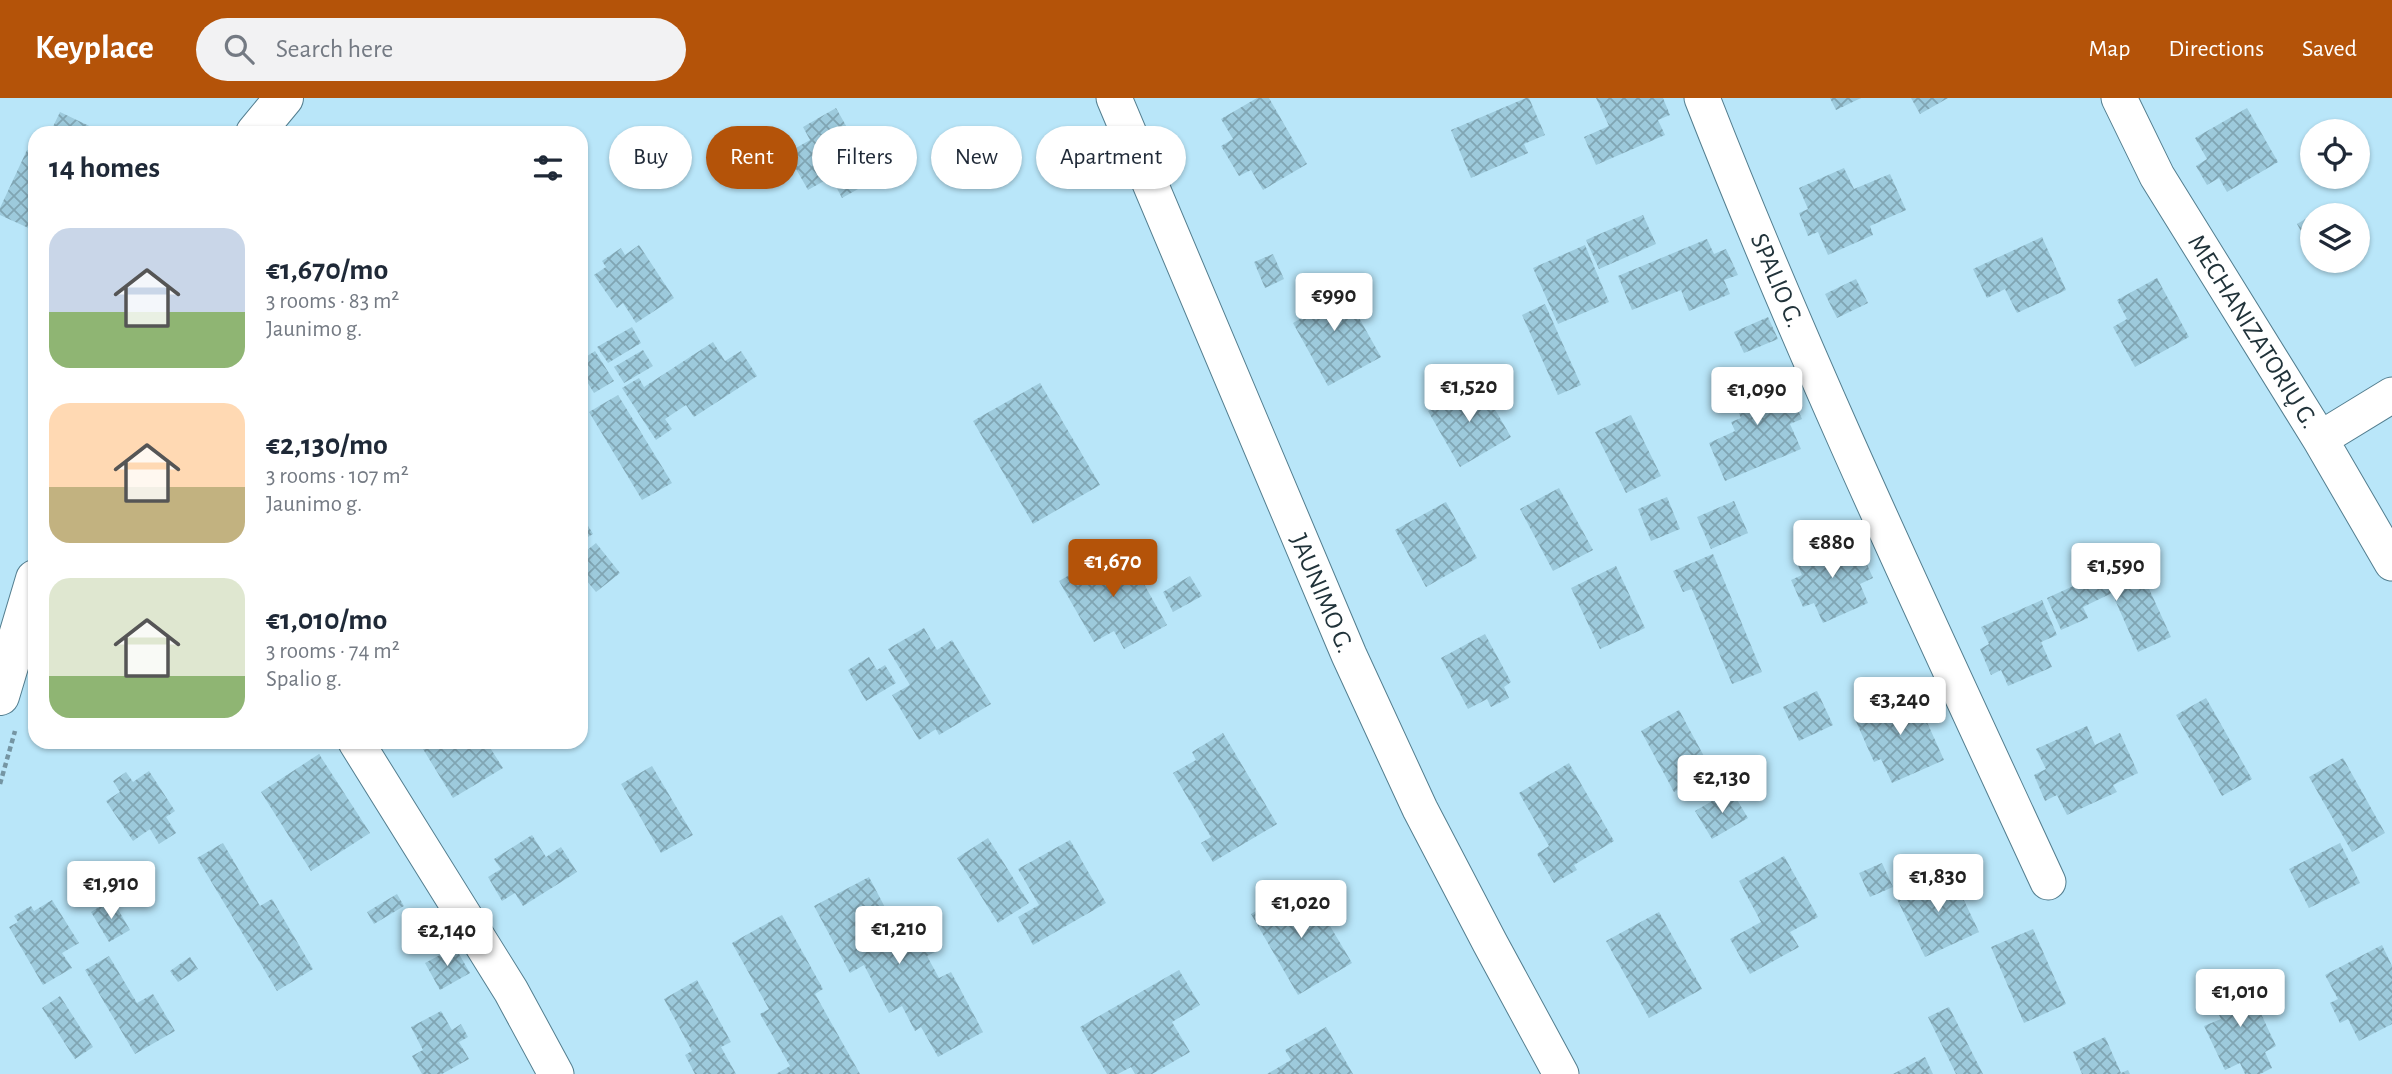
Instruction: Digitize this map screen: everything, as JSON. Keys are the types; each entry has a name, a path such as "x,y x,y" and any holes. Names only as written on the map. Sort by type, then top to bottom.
{"main road":[{"path":"261,126 284,98"},
{"path":"0,696 28,602"}],"street":[{"name":"JAUNIMO G.","path":"1114,98 1349,655 1420,809 1561,1074"},
{"name":"SPALIO G.","path":"1702,98 1740,194 1876,508 2048,882"},
{"name":"MECHANIZATORIŲ G.","path":"2119,98 2157,176 2320,439 2392,563"},
{"path":"2320,439 2392,395"},
{"path":"359,749 511,992 555,1074"}],"building":[{"path":"1257,98 1269,98 1307,164 1263,190 1251,170 1239,176 1221,146 1233,139 1221,119"},
{"path":"1529,98 1545,135 1524,144 1528,153 1471,178 1451,130"},
{"path":"1596,98 1663,98 1670,115 1658,120 1665,135 1596,165 1584,137 1609,126"},
{"path":"1830,98 1861,98 1836,110"},
{"path":"1911,98 1948,98 1920,114"},
{"path":"836,108 846,126 812,126 812,188 808,190 798,172 798,147 810,140 803,127"},
{"path":"2247,108 2278,162 2227,192 2219,178 2207,185 2196,166 2207,159 2195,138"},
{"path":"60,112 89,126 53,126"},
{"path":"27,150 28,228 0,215 0,208"},
{"path":"1844,168 1854,189 1890,174 1906,210 1870,226 1873,235 1828,255 1818,232 1808,236 1799,213 1808,209 1799,188"},
{"path":"837,189 858,189 842,198"},
{"path":"1643,215 1656,244 1599,269 1586,240"},
{"path":"2042,237 2066,290 2017,313 2005,289 1987,298 1973,269"},
{"path":"1707,239 1714,254 1726,249 1738,275 1724,280 1730,294 1689,311 1681,290 1632,310 1618,276"},
{"path":"639,245 674,298 636,323 623,303 617,308 594,275 606,267 602,261 621,248 625,255"},
{"path":"1585,245 1609,302 1558,324 1533,268"},
{"path":"1273,254 1284,279 1265,288 1254,262"},
{"path":"1336,277 1381,357 1328,386 1293,323 1305,316 1296,300"},
{"path":"2157,278 2189,337 2135,367 2113,327 2127,319 2117,300"},
{"path":"1856,279 1868,303 1837,318 1825,294"},
{"path":"1545,304 1581,385 1558,395 1522,315"},
{"path":"1768,317 1778,339 1744,353 1734,332"},
{"path":"632,327 641,343 608,363 597,347"},
{"path":"713,342 725,361 741,351 757,376 694,417 686,405 665,419 672,429 656,440 622,388 639,378 644,387"},
{"path":"643,350 653,366 624,383 614,367"},
{"path":"595,351 614,381 594,393 588,383 588,356"},
{"path":"1766,369 1778,395 1789,390 1802,419 1790,424 1801,449 1725,481 1709,443 1735,431 1731,422 1741,418 1727,386"},
{"path":"1479,382 1511,437 1460,467 1428,411"},
{"path":"1040,383 1100,485 1033,524 973,421"},
{"path":"618,395 672,483 642,500 589,412"},
{"path":"1631,415 1661,476 1626,493 1595,432"},
{"path":"1559,488 1593,550 1553,571 1520,509"},
{"path":"1667,497 1680,529 1651,541 1638,509"},
{"path":"1734,501 1748,533 1711,549 1697,517"},
{"path":"1446,502 1477,558 1426,587 1395,530"},
{"path":"1840,539 1848,557 1861,551 1873,578 1860,584 1868,603 1823,623 1814,603 1803,607 1791,580 1802,575 1795,558"},
{"path":"596,543 620,573 596,592 588,582 588,549"},
{"path":"1122,545 1167,625 1124,649 1114,631 1094,642 1059,581"},
{"path":"1713,554 1762,672 1732,684 1692,589 1683,592 1673,571"},
{"path":"2135,558 2171,637 2138,652 2112,593 2083,607 2088,618 2061,630 2047,598"},
{"path":"1616,566 1645,628 1600,649 1571,588"},
{"path":"1190,576 1202,596 1173,612 1163,592"},
{"path":"2042,600 2057,635 2041,642 2052,667 2008,686 2001,670 1991,675 1980,649 1989,644 1981,627"},
{"path":"924,628 937,650 952,640 991,704 939,735 936,729 919,740 892,695 910,685 888,649"},
{"path":"1485,634 1511,682 1504,687 1509,698 1491,707 1487,699 1468,709 1441,658"},
{"path":"869,657 877,670 885,665 896,683 866,701 848,670"},
{"path":"1817,691 1833,725 1799,741 1783,707"},
{"path":"1913,691 1944,760 1892,783 1881,759 1874,762 1854,717"},
{"path":"2206,698 2252,779 2222,796 2176,715"},
{"path":"1679,710 1712,771 1674,792 1641,731"},
{"path":"2087,726 2095,745 2120,733 2138,773 2113,785 2117,792 2067,815 2057,795 2045,801 2034,775 2046,769 2036,749"},
{"path":"1223,733 1277,824 1213,862 1201,843 1211,837 1173,773 1196,760 1192,752"},
{"path":"423,749 491,749 503,768 453,798"},
{"path":"319,754 370,833 311,871 261,792"},
{"path":"2343,758 2385,833 2352,852 2309,777"},
{"path":"1569,763 1614,841 1574,865 1577,870 1554,883 1537,854 1549,846 1519,793"},
{"path":"652,766 693,835 661,853 621,784"},
{"path":"149,771 175,811 166,817 176,833 159,844 150,829 133,841 106,801 120,792 113,781 126,772 133,782"},
{"path":"1731,790 1748,818 1712,839 1695,811"},
{"path":"532,835 546,857 561,847 577,872 523,906 515,893 502,901 488,877 501,869 494,859"},
{"path":"988,838 1029,903 998,923 957,858"},
{"path":"1070,840 1106,903 1033,945 1018,917 1039,905 1018,869"},
{"path":"223,843 260,906 272,899 313,969 277,991 197,858"},
{"path":"2340,843 2360,883 2309,908 2289,869"},
{"path":"1784,856 1818,917 1790,932 1799,947 1750,974 1730,939 1761,922 1739,881"},
{"path":"1882,863 1893,887 1870,897 1859,873"},
{"path":"1950,871 1979,932 1925,957 1896,897"},
{"path":"869,877 899,934 922,922 937,951 927,956 939,978 951,972 983,1032 938,1057 921,1027 915,1031 902,1006 889,1013 864,965 850,973 814,906"},
{"path":"1295,888 1304,905 1314,899 1352,963 1298,995 1251,914"},
{"path":"397,894 404,906 374,924 367,912"},
{"path":"112,899 130,930 109,942 91,912"},
{"path":"52,900 79,943 62,953 72,968 43,985 9,927 18,922 14,916 31,906 34,911"},
{"path":"1659,912 1702,989 1649,1018 1606,941"},
{"path":"782,915 823,989 815,994 860,1074 776,1074 790,1066 760,1014 769,1009 732,943"},
{"path":"2033,929 2066,1004 2024,1023 1991,947"},
{"path":"2382,945 2392,966 2392,1024 2359,1041 2348,1019 2340,1023 2330,1003 2338,999 2325,975"},
{"path":"455,947 470,973 440,990 425,963"},
{"path":"109,956 137,1003 153,994 175,1031 135,1054 85,970"},
{"path":"190,957 198,969 178,982 170,971"},
{"path":"1179,970 1200,1005 1172,1022 1190,1052 1152,1074 1135,1074 1131,1067 1118,1074 1107,1074 1080,1027"},
{"path":"2243,975 2276,1046 2265,1052 2272,1068 2260,1074 2245,1074 2240,1063 2225,1070 2204,1026 2221,1019 2208,992"},
{"path":"697,980 731,1042 721,1047 736,1074 695,1074 685,1055 692,1051 664,999"},
{"path":"60,996 93,1047 75,1059 42,1008"},
{"path":"1949,1007 1983,1074 1956,1074 1928,1017"},
{"path":"441,1011 452,1030 461,1024 468,1037 459,1042 469,1059 442,1074 422,1074 412,1056 423,1050 411,1027"},
{"path":"1326,1027 1353,1074 1267,1074 1291,1060 1285,1050"},
{"path":"2105,1037 2121,1073 2128,1070 2130,1074 2082,1074 2073,1052"},
{"path":"1925,1057 1933,1074 1893,1074"}]}
